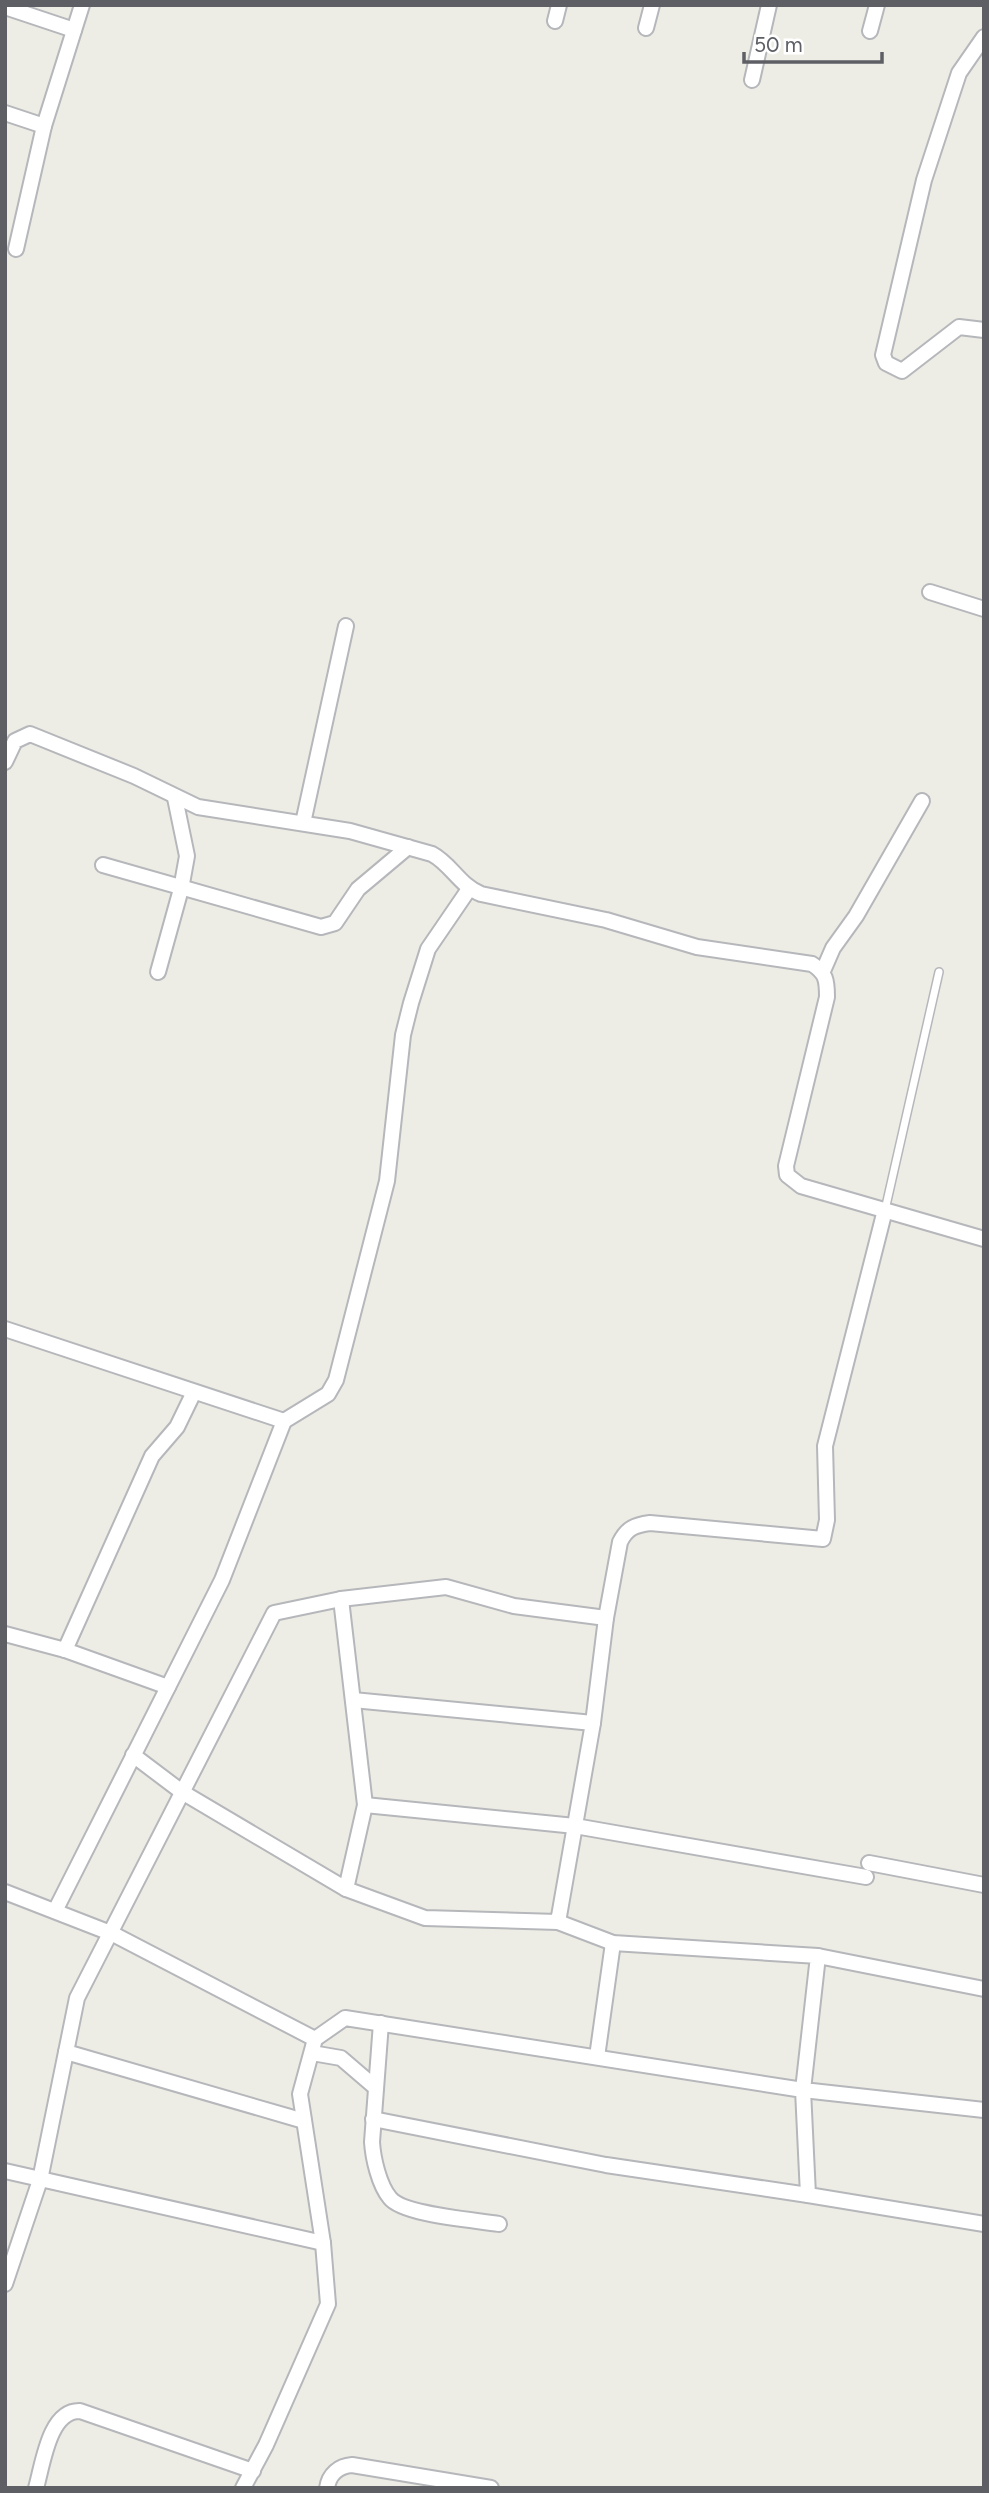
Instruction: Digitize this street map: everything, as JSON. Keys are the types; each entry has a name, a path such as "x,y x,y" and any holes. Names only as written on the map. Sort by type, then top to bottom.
{"street":[{"path":"16,249 44,126 82,5"},
{"path":"555,21 559,5"},
{"path":"646,28 652,5"},
{"path":"752,80 769,5"},
{"path":"870,31 877,5"},
{"path":"5,7 74,30"},
{"path":"984,37 959,73 924,180 883,355 886,363 902,371 959,327 984,330"},
{"path":"5,113 44,126"},
{"path":"930,592 984,609"},
{"path":"303,823 346,626"},
{"path":"5,762 15,741 30,734 134,776 198,807 303,823 408,847 442,859 469,889 606,920 697,947 799,961 823,971 827,980 827,997 786,1166 788,1175 801,1186 984,1239"},
{"path":"158,972 181,889 187,856 175,798"},
{"path":"823,971 833,948 856,916 922,801"},
{"path":"103,865 181,889 328,926 335,923 358,889 408,847"},
{"path":"55,1911 222,1580 284,1421 328,1394 336,1380 387,1181 403,1035 411,1003 428,949 469,889"},
{"path":"558,1922 593,1723 606,1618 620,1542 625,1532 636,1525 650,1523 814,1541 822,1539 827,1520 825,1446 885,1210"},
{"path":"5,1329 284,1421"},
{"path":"65,1650 152,1456 177,1427 194,1392"},
{"path":"5,2284 40,2180 77,1998 274,1614 341,1599 446,1587 514,1606 606,1618"},
{"path":"341,1599 365,1805 346,1889"},
{"path":"5,1634 65,1650 168,1687"},
{"path":"353,1700 593,1723"},
{"path":"133,1755 182,1792 346,1889 425,1918 558,1922 613,1943 818,1956 984,1989"},
{"path":"365,1805 575,1826 868,1870 983,1881"},
{"path":"5,1892 110,1933 341,2059 376,2088"},
{"path":"597,2057 613,1943"},
{"path":"808,2195 803,2090 818,1956"},
{"path":"243,2488 328,2304 323,2244 300,2094 314,2046 345,2018 803,2090 984,2109"},
{"path":"381,2023 373,2119 373,2156 389,2197 406,2208 499,2224"},
{"path":"66,2052 304,2121"},
{"path":"373,2119 606,2165 984,2224"},
{"path":"5,2171 323,2244"},
{"path":"36,2488 60,2416 70,2410 80,2411 253,2471"},
{"path":"327,2488 333,2474 341,2466 491,2488"}],"lane":[{"path":"885,1210 939,972"}]}
